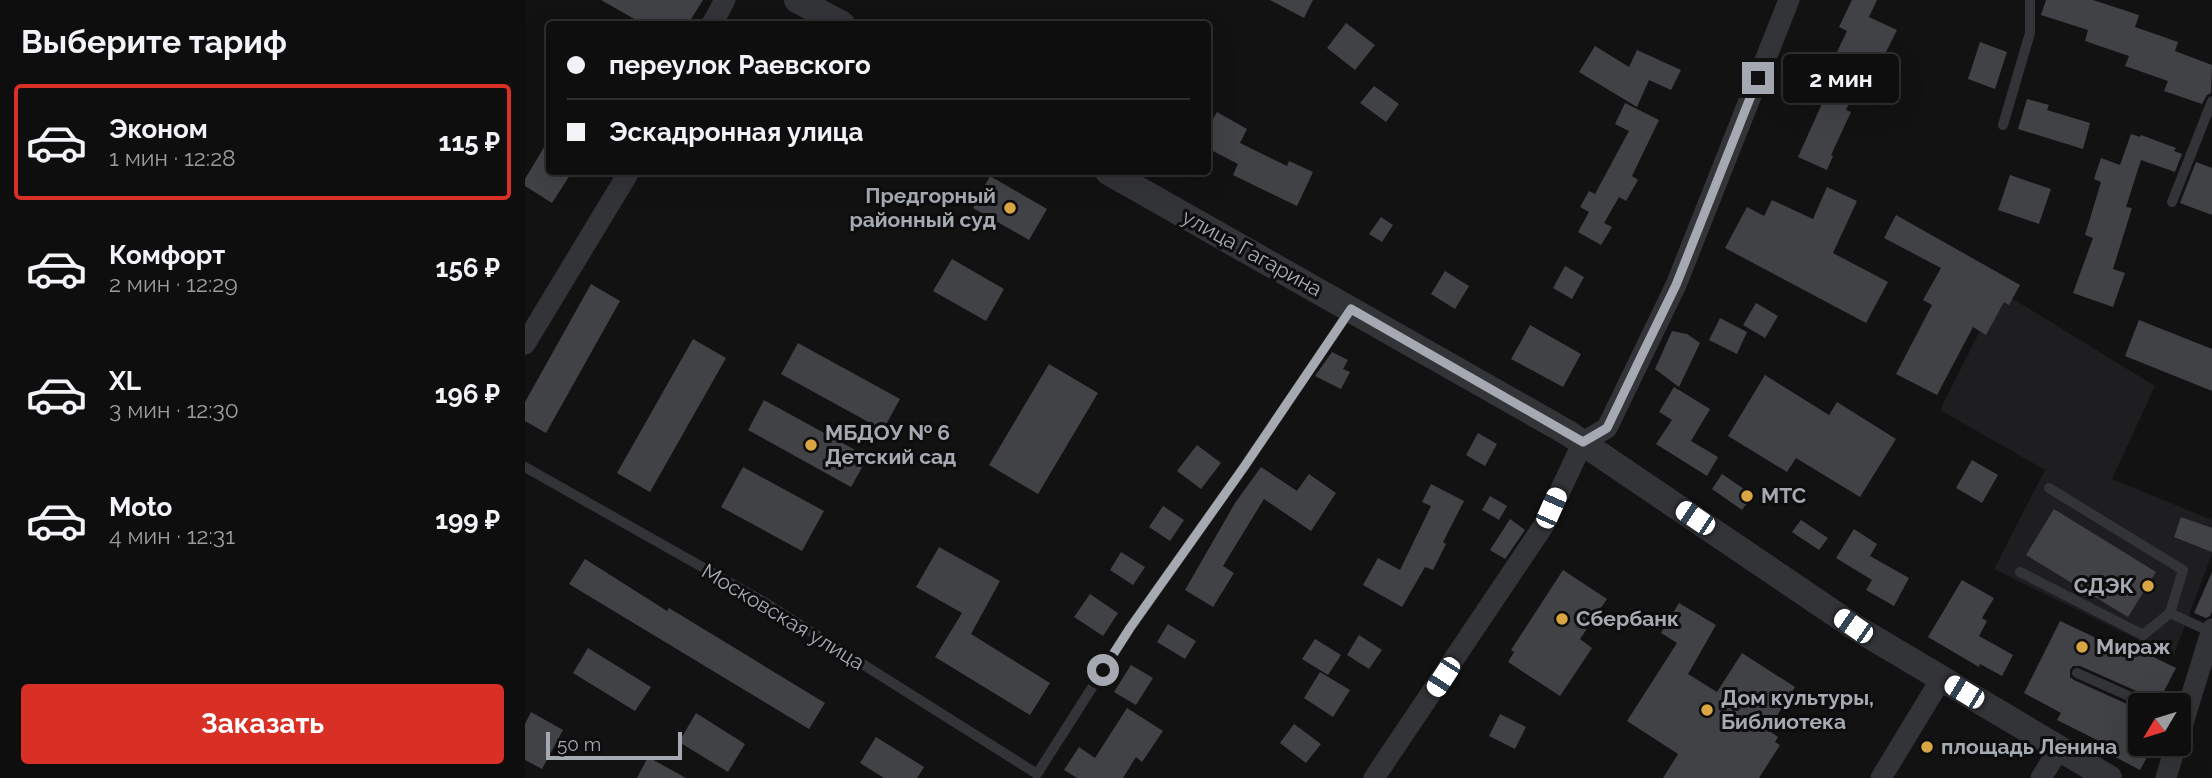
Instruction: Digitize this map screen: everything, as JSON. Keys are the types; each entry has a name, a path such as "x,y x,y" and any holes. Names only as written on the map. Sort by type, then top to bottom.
{"street":[{"path":"714,21 725,0"},
{"path":"797,0 836,21"},
{"path":"1374,778 1544,525 1583,442 1607,428 1676,285 1789,0"},
{"path":"525,344 627,175"},
{"name":"улица Гагарина","path":"1113,175 1583,442 1853,626 2109,778"},
{"path":"2191,693 2211,631"},
{"path":"1881,778 1941,678"},
{"path":"2041,778 2059,749"},
{"path":"2166,778 2172,756"}],"lane":[{"path":"2003,125 2030,33 2030,0"},
{"path":"2172,202 2212,102"},
{"name":"Московская улица","path":"525,467 764,603 1037,774 1130,628 1351,309"},
{"path":"2020,572 2143,635 2170,613 2183,570 2049,488"},
{"path":"2170,613 2211,631"},
{"path":"2077,673 2128,696"}],"shaded area":[{"path":"2000,291 2155,386 2112,479 2212,520 2212,554 2173,657 1994,569 2045,470 1940,410"}],"building":[{"path":"601,0 703,0 690,21 638,21"},
{"path":"1270,0 1313,0 1304,18"},
{"path":"1852,0 1877,0 1869,17 1897,30 1876,72 1864,67 1846,110 1851,112 1827,170 1798,157 1843,57 1836,54 1847,31 1839,27"},
{"path":"2046,0 2093,0 2139,15 2135,27 2178,42 2175,51 2212,65 2211,93 2202,104 2164,91 2168,81 2125,66 2129,56 2085,41 2088,30 2041,15"},
{"path":"1346,23 1375,45 1355,70 1327,48"},
{"path":"1980,42 2007,52 1995,89 1968,79"},
{"path":"1595,46 1629,67 1637,50 1681,70 1671,90 1649,80 1637,107 1579,72"},
{"path":"1374,86 1399,104 1386,122 1360,103"},
{"path":"2027,99 2049,105 2047,110 2090,123 2083,149 2018,129"},
{"path":"1625,103 1659,120 1632,176 1638,180 1626,201 1619,197 1604,223 1612,227 1601,245 1578,232 1589,212 1580,207 1589,191 1595,194 1629,131 1615,124"},
{"path":"1217,112 1247,129 1240,143 1287,166 1289,161 1313,172 1297,206 1233,175 1238,164 1211,150 1211,122"},
{"path":"2131,134 2176,148 2174,151 2182,154 2175,172 2141,160 2126,207 2132,208 2113,269 2125,273 2113,307 2073,293 2093,238 2085,235 2101,182 2094,179 2101,158 2120,165"},
{"path":"546,144 546,175 570,175 552,203 525,186 525,179"},
{"path":"2196,162 2212,168 2212,215 2180,203"},
{"path":"2010,175 2051,189 2039,224 1998,210"},
{"name":"Предгорный районный суд","path":"990,176 1047,209 1029,240 973,208"},
{"path":"1827,187 1857,201 1833,253 1888,282 1866,323 1725,248 1747,207 1764,216 1772,200 1813,219"},
{"path":"1896,215 2020,285 2009,305 2004,302 1986,335 1973,327 1937,395 1896,374 1932,305 1923,300 1941,268 1884,238"},
{"path":"1381,217 1393,225 1382,242 1369,234"},
{"path":"952,259 1004,289 986,321 933,291"},
{"path":"1565,266 1584,277 1572,299 1553,288"},
{"path":"1445,271 1469,286 1455,309 1431,294"},
{"path":"591,284 620,301 546,433 525,421 525,402"},
{"path":"1756,303 1778,316 1765,338 1743,325"},
{"path":"1720,318 1747,332 1737,354 1709,340"},
{"path":"2139,320 2212,349 2212,391 2125,356"},
{"path":"1530,325 1581,354 1563,387 1511,359"},
{"path":"1672,331 1687,334 1700,343 1679,387 1655,369"},
{"path":"693,339 726,358 650,492 617,473"},
{"path":"798,343 900,399 883,430 781,374"},
{"path":"1332,352 1348,360 1343,369 1350,372 1341,389 1315,376"},
{"path":"1049,364 1098,393 1038,494 989,465"},
{"path":"1765,375 1829,415 1837,402 1896,439 1860,497 1796,458 1787,472 1728,436"},
{"path":"1674,387 1710,409 1691,441 1718,457 1707,476 1656,444 1672,420 1659,412"},
{"path":"764,400 868,457 851,487 748,430"},
{"path":"1478,433 1497,444 1485,466 1466,455"},
{"path":"1197,445 1221,463 1201,489 1177,471"},
{"path":"1972,460 1998,475 1982,503 1956,488"},
{"path":"743,467 824,511 802,551 721,507"},
{"path":"1261,467 1297,491 1309,474 1336,493 1311,531 1264,499 1223,566 1234,573 1213,607 1185,590 1235,503"},
{"path":"1722,474 1753,495 1742,510 1712,489"},
{"path":"1431,484 1464,501 1443,542 1446,544 1433,570 1425,567 1402,607 1363,585 1378,558 1400,570 1431,506 1422,502"},
{"path":"1490,496 1507,506 1499,520 1482,510"},
{"path":"1163,506 1184,520 1170,541 1149,527"},
{"path":"2054,509 2156,572 2128,617 2026,555"},
{"path":"2181,517 2212,528 2212,552 2174,537"},
{"path":"1510,519 1525,530 1505,559 1490,550"},
{"path":"1801,520 1828,538 1819,550 1792,532"},
{"path":"1854,529 1877,544 1870,556 1909,578 1894,606 1866,590 1872,580 1836,558"},
{"path":"939,547 1000,581 971,634 1050,683 1030,715 935,657 962,613 916,587"},
{"path":"1121,552 1145,567 1133,585 1110,570"},
{"path":"585,559 667,611 669,608 825,703 809,729 569,584"},
{"name":"Сбербанк","path":"1563,570 1607,599 1580,639 1592,648 1560,696 1508,662 1514,652 1511,650"},
{"path":"2212,572 2212,611 2206,618 2194,613"},
{"path":"1962,580 1994,598 1982,618 1987,621 1979,636 2013,655 2002,676 1980,664 1979,667 1928,637"},
{"path":"1090,594 1118,613 1103,636 1074,617"},
{"name":"Дом культуры, Библиотека","path":"1679,603 1716,625 1688,674 1717,692 1742,653 1795,687 1768,730 1778,737 1775,742 1780,745 1759,778 1663,778 1678,754 1627,721 1677,643 1661,633"},
{"path":"2060,621 2126,652 2129,645 2176,668 2163,693 2141,693 2080,666 2073,666 2070,670 2070,677 2074,680 2128,705 2128,756 2148,756 2140,770 2106,752 2109,746 2057,720 2061,713 2024,693"},
{"path":"1168,624 1196,641 1185,659 1157,642"},
{"path":"1359,635 1382,650 1369,669 1347,655"},
{"path":"1315,639 1341,655 1328,675 1302,659"},
{"path":"588,648 651,687 635,711 573,673"},
{"path":"1131,665 1153,678 1136,705 1114,692"},
{"path":"1320,672 1350,690 1333,717 1304,698"},
{"path":"1127,708 1163,731 1142,762 1136,757 1123,778 1077,778 1064,770 1079,747 1095,758"},
{"path":"531,712 563,730 542,769 525,760 525,724"},
{"path":"696,713 745,744 728,772 679,742"},
{"path":"1500,714 1526,727 1515,749 1489,736"},
{"path":"1294,724 1321,744 1306,763 1280,743"},
{"path":"876,737 924,767 917,778 884,778 860,763"},
{"path":"648,757 686,778 637,778"}],"place":[{"name":"Предгорный районный суд","path":"1010,208"},
{"name":"МБДОУ № 6 Детский сад","path":"811,445"},
{"name":"МТС","path":"1747,496"},
{"name":"СДЭК","path":"2148,586"},
{"name":"Сбербанк","path":"1562,619"},
{"name":"Мираж","path":"2082,647"},
{"name":"Дом культуры, Библиотека","path":"1707,710"},
{"name":"площадь Ленина","path":"1927,747"}],"route":[{"path":"1103,670 1351,309 1583,442 1607,428 1676,285 1758,78"}]}
